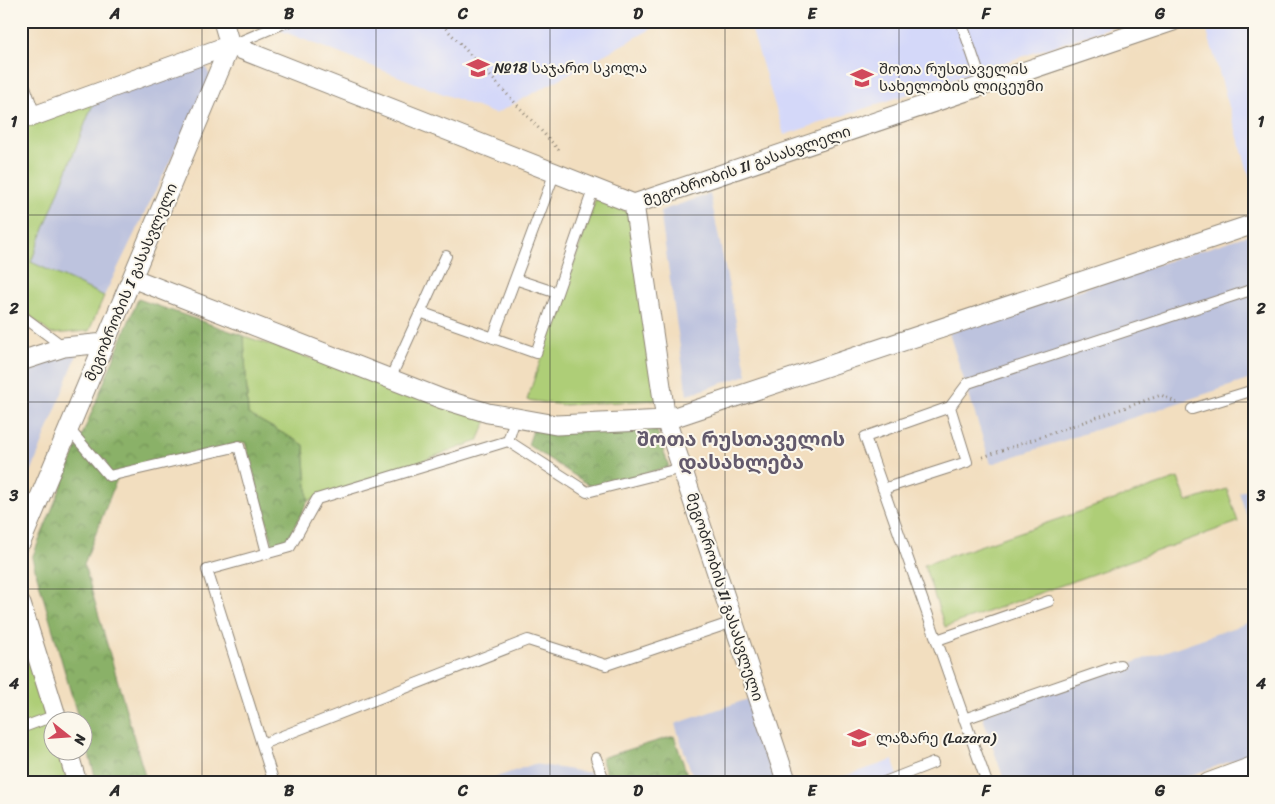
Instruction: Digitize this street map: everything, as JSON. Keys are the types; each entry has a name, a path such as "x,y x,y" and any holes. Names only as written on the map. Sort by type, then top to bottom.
{"street":[{"path":"223,21 230,46"},
{"name":"მეგობრობის II გასასვლელი","path":"787,783 666,420 634,204 1173,21"},
{"path":"21,89 31,118 230,46 560,164 594,187 634,204"},
{"name":"მეგობრობის I გასასვლელი","path":"21,542 230,46"},
{"path":"132,278 442,399 515,419 556,425 666,420 1254,224"},
{"path":"21,361 64,346 105,343"},
{"path":"21,604 55,712"},
{"path":"71,762 77,783"},
{"path":"1208,783 1254,766"}],"lane":[{"path":"230,46 288,21"},
{"path":"961,21 983,86"},
{"path":"493,338 560,164"},
{"path":"420,312 536,353 594,187"},
{"path":"390,379 446,256"},
{"path":"515,279 557,293"},
{"path":"987,783 865,437 950,407 968,383 1254,289"},
{"path":"21,315 64,346"},
{"path":"1192,409 1254,390"},
{"path":"884,489 968,462 950,407"},
{"path":"508,441 515,419"},
{"path":"69,429 109,476 238,446 268,553"},
{"path":"274,783 207,570 290,547 318,499 508,441 587,492 682,468"},
{"path":"936,640 1049,601"},
{"path":"262,744 528,640 606,665 733,622"},
{"path":"964,719 1120,665"},
{"path":"21,728 42,722"},
{"path":"596,758 605,783"},
{"path":"882,783 933,763"}],"path":[{"path":"439,21 560,164"},
{"path":"968,462 1161,396 1192,409"}],"shaded area":[{"name":"№18 საჯარო სკოლა","path":"256,21 666,21 495,114"},
{"name":"შოთა რუსთაველის სახელობის ლიცეუმი","path":"749,21 1130,21 784,135"},
{"path":"1204,21 1254,21 1254,192"},
{"path":"203,63 211,77 104,296 31,262 94,101"},
{"path":"710,194 747,375 687,395 660,211"},
{"path":"1254,233 1254,378 991,464 949,333"},
{"path":"80,347 21,498 21,367"},
{"path":"1254,487 1254,538 1239,492"},
{"path":"1253,621 1254,753 1169,783 1005,783 982,715"},
{"path":"754,697 783,783 695,783 675,724"},
{"path":"893,760 900,783 824,783"},
{"path":"534,764 598,774 601,783 479,783"}],"green space":[{"path":"94,101 31,262 104,296 89,331 51,334 21,308 21,126"},
{"path":"596,198 630,213 658,400 562,405 527,400"},
{"path":"138,299 244,336 248,414 304,445 308,501 288,539 273,545 245,442 120,471 84,564 147,783 97,783 91,762 92,712 76,712 32,558"},
{"path":"244,336 488,418 478,441 308,501 304,445 248,414"},
{"path":"534,427 656,428 669,467 592,487 528,445"},
{"path":"1178,478 1187,502 1227,489 1238,522 945,627 924,565"},
{"path":"21,636 45,712 42,712 42,762 61,762 68,783 21,783"},
{"path":"674,736 690,783 610,783 601,758"}],"place":[{"name":"№18 საჯარო სკოლა","path":"478,68"},
{"name":"შოთა რუსთაველის სახელობის ლიცეუმი","path":"862,78"},
{"name":"ლაზარე (Lazara)","path":"859,738"}],"district":[{"name":"შოთა რუსთაველის დასახლება","path":"741,450"}]}
